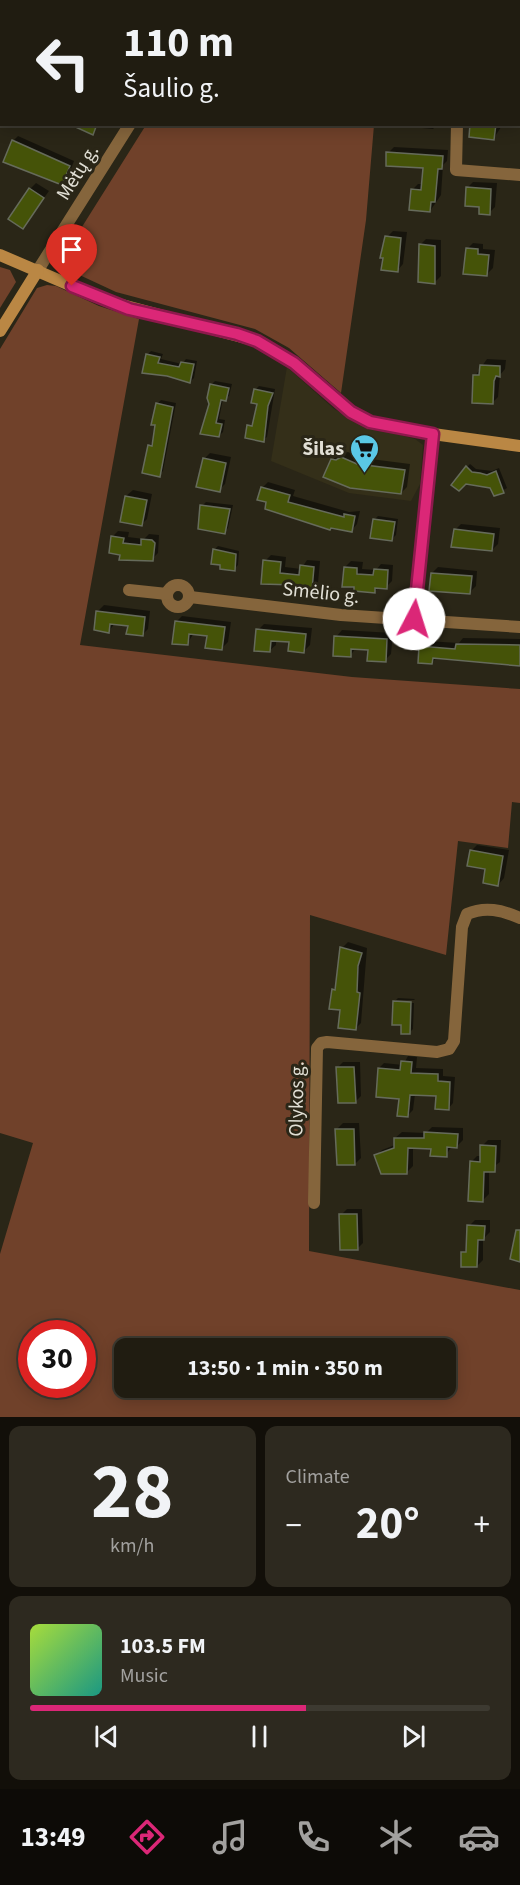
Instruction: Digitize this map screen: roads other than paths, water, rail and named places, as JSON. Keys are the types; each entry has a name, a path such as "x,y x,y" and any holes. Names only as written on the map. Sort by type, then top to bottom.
{"street":[{"name":"Mėtų g.","path":"38,270 129,126"},
{"path":"457,126 456,170 520,175"},
{"path":"0,255 129,309 237,334 257,341 294,363 351,412 370,422 433,434 520,446"},
{"path":"0,331 38,270"},
{"path":"414,619 433,434"},
{"name":"Smėlio g.","path":"129,590 167,594 169,603 177,607 186,604 190,597 341,615 520,627"},
{"name":"Olykos g.","path":"314,1203 315,1055 321,1043 438,1052 449,1048 454,1041 462,927 467,914 477,909 490,909 520,918"}],"place":[{"name":"Šilas","path":"365,474"}]}
